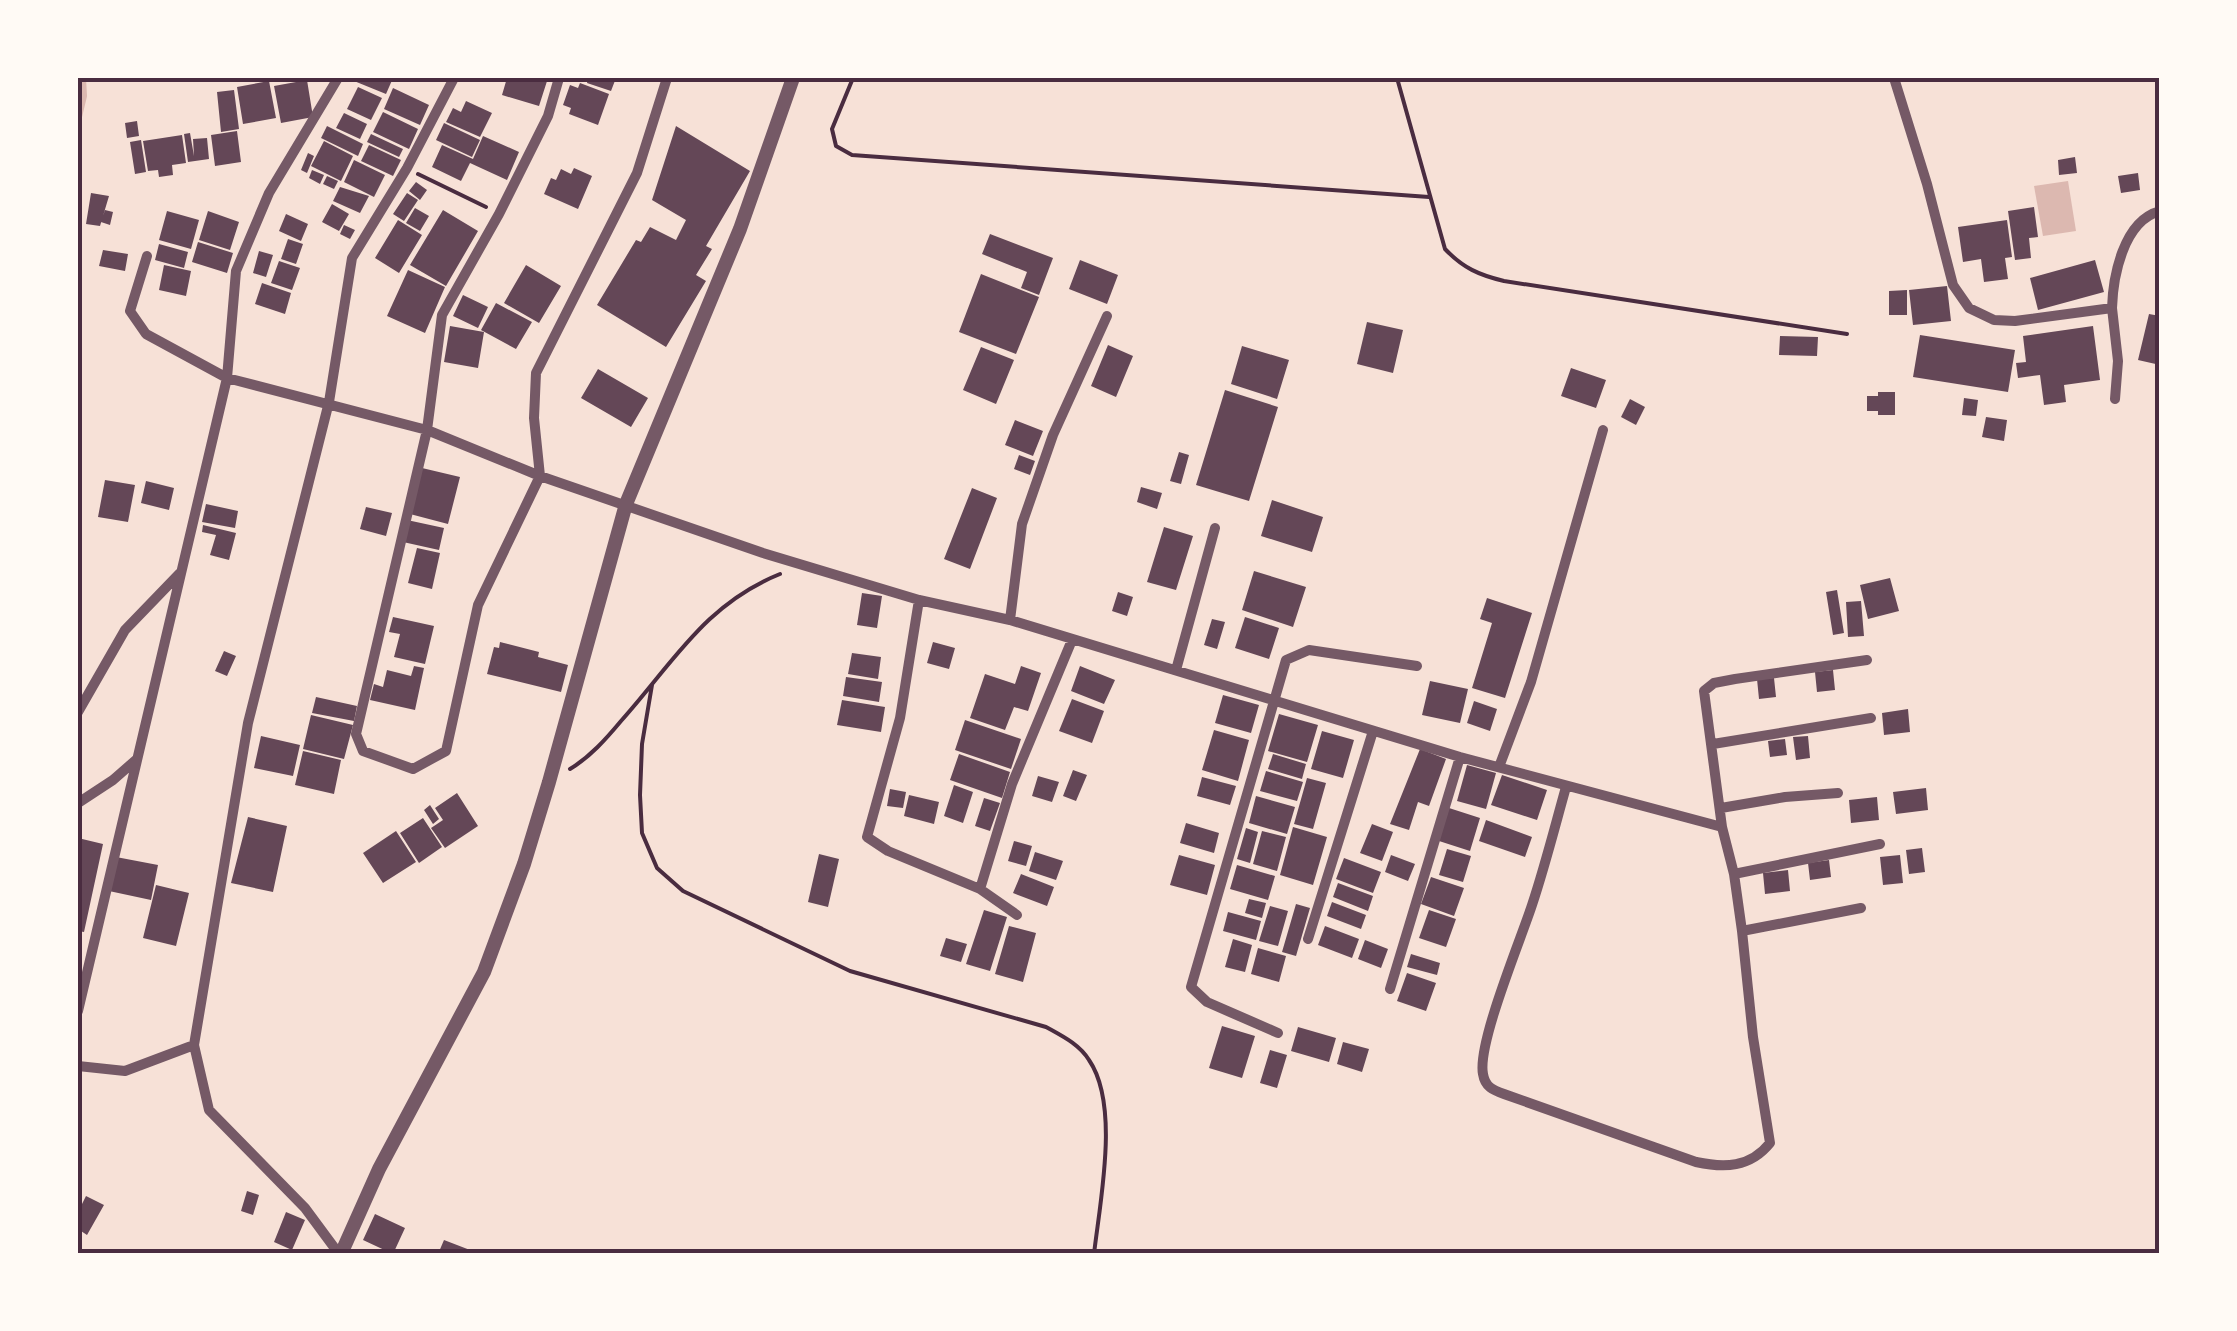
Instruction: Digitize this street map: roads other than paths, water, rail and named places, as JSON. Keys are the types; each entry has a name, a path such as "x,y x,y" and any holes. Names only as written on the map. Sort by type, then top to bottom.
{"street":[{"path":"78,1011 227,378 236,271 269,193 338,78"},
{"path":"454,78 407,168 352,258 330,402 248,723 194,1044 209,1110 304,1208 340,1254 379,1169 484,972 549,782 626,504 740,228 793,78"},
{"path":"559,78 548,116 500,214 442,315 427,430 356,734 362,751 413,770 446,751 478,605 540,476 534,418 536,373 630,188 667,78"},
{"path":"1894,78 1953,285 1968,308 1994,320 2015,321 2112,308"},
{"path":"2115,399 2118,361 2113,289 2129,240 2142,220 2160,211"},
{"path":"147,256 130,311 146,334 227,378 427,430 660,520 920,600 1010,620 1460,758 1722,827"},
{"path":"1010,620 1022,524 1052,435 1108,316"},
{"path":"1499,767 1531,682 1603,430"},
{"path":"1176,670 1215,528"},
{"path":"78,712 125,630 181,573"},
{"path":"920,600 900,718 867,837 888,851 980,889 1017,915"},
{"path":"980,889 1012,784 1072,640"},
{"path":"1278,1033 1207,1002 1191,986 1286,660 1300,652 1417,666"},
{"path":"1566,786 1482,1070 1490,1088 1696,1162 1722,1168 1734,1166 1763,1152 1770,1143 1734,874 1722,827 1704,699 1707,686 1867,660"},
{"path":"1712,744 1871,718"},
{"path":"1308,939 1374,731"},
{"path":"1390,989 1460,758"},
{"path":"78,802 103,788 137,759"},
{"path":"1720,808 1838,793"},
{"path":"1734,874 1880,844"},
{"path":"1742,932 1861,908"},
{"path":"78,1066 125,1071 194,1044"}],"waterway":[{"path":"78,121 84,96 83,78"}]}
